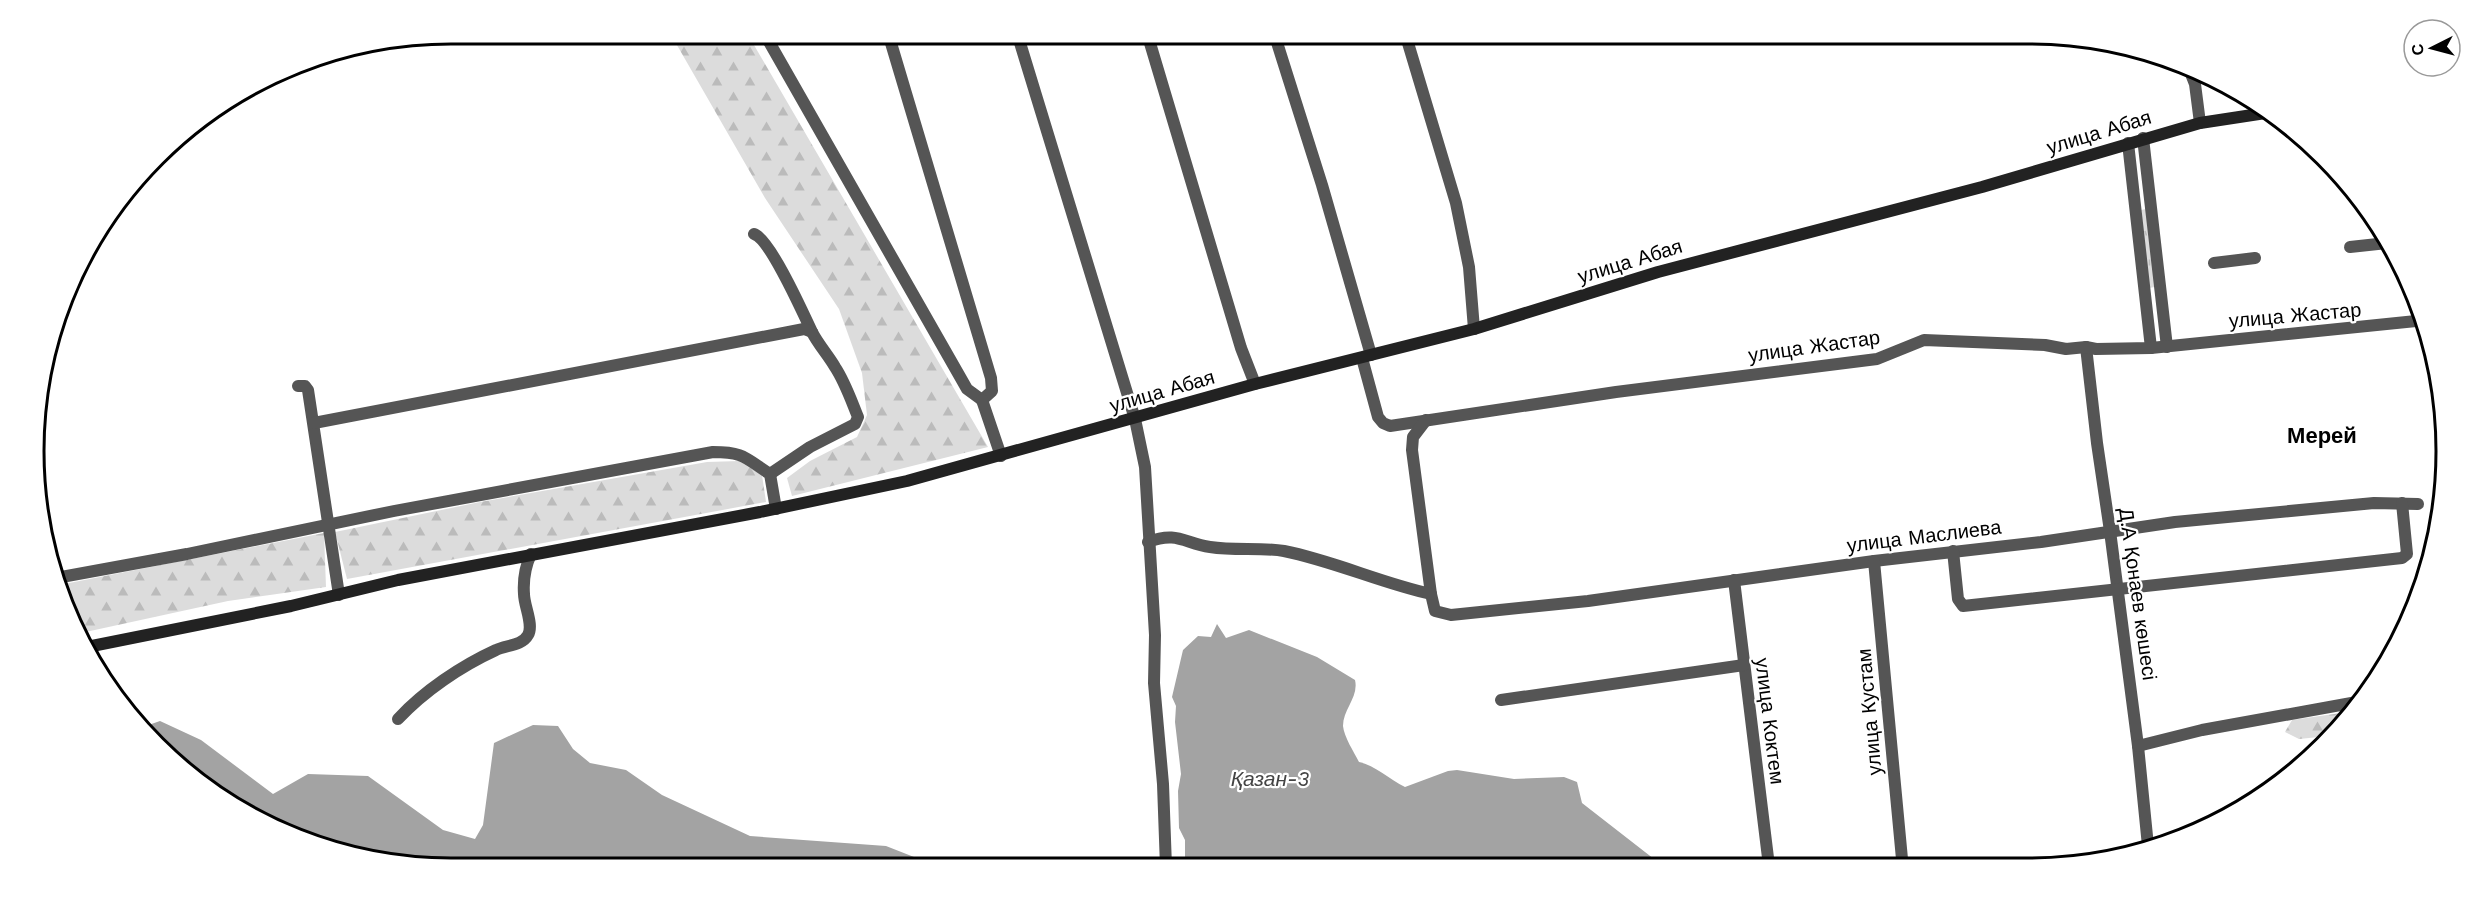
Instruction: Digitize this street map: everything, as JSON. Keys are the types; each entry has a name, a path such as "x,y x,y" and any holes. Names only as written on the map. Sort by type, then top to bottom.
{"main road":[{"name":"улица Абая","path":"93,646 339,595 398,580 776,509 907,481 1255,384 1474,330 1658,272 1982,187 2143,138 2200,123 2258,114"}],"street":[{"path":"770,44 967,389 982,400 1001,456"},
{"path":"891,44 991,378 992,391 982,400"},
{"path":"1020,44 1136,419 1145,467 1155,635 1154,683 1163,784 1166,858"},
{"path":"1150,44 1242,348 1255,384"},
{"path":"1277,44 1322,185 1366,356"},
{"path":"1408,44 1456,203 1469,267 1474,330"},
{"path":"2193,79 2200,123"},
{"path":"2143,138 2167,347"},
{"path":"2128,143 2151,348"},
{"path":"754,234 759,236 770,252 812,332 837,370 858,417 855,424 810,447 770,474"},
{"path":"2350,247 2380,244"},
{"path":"2214,263 2255,258"},
{"name":"улица Жастар","path":"1366,356 1378,417 1390,426 1616,392 1877,359 1924,340 2045,345 2066,349 2151,348 2415,321"},
{"path":"314,423 804,329 812,332"},
{"name":"Д.А Қонаев көшесі","path":"2086,347 2138,746 2147,841"},
{"path":"298,386 305,386 308,390 339,595"},
{"path":"1148,542 1169,537 1212,548 1284,551 1400,587 1431,594 1412,450 1413,437 1426,420"},
{"path":"63,577 394,511 713,452 735,452 746,456 770,474 776,509"},
{"path":"1953,552 1958,599 1963,606 2402,558 2408,554 2402,503"},
{"name":"улица Маслиева","path":"1431,594 1435,611 1451,615 1588,601 1874,561 2041,542 2175,522 2402,503 2418,504"},
{"path":"398,719 411,705 453,674 498,649 513,645 528,636 530,630 524,595 524,579 531,554"},
{"name":"улица Кустам","path":"1874,561 1902,858"},
{"name":"улица Коктем","path":"1734,580 1768,858"},
{"path":"1501,700 1744,665"},
{"path":"2138,746 2202,730 2348,704"}],"green space":[{"path":"676,44 753,44 988,447 792,496 787,478 810,461 857,437 867,415 862,373 839,309 765,198"},
{"path":"2146,209 2155,287 2149,288 2141,210"},
{"path":"739,461 762,475 766,502 347,579 335,532 480,502 707,462"},
{"path":"324,533 326,587 228,601 86,632 66,584"},
{"path":"2341,713 2319,737 2299,739 2285,732 2292,720"}],"water":[{"name":"Қазан-3","path":"1217,624 1226,638 1249,630 1317,657 1355,680 1355,692 1345,714 1343,726 1347,740 1359,762 1371,766 1399,784 1405,787 1448,771 1457,770 1514,779 1564,777 1577,782 1582,803 1653,858 1185,858 1185,840 1179,828 1178,791 1181,774 1175,722 1176,706 1172,697 1183,650 1198,636 1211,637"},
{"path":"160,721 201,740 273,794 308,774 368,776 443,830 475,839 483,825 494,743 533,725 558,726 573,749 590,763 626,770 662,795 750,836 886,846 917,858 424,858 372,851 320,837 247,804 182,757 149,725"}],"district":[{"name":"Мерей","path":"2322,435"}]}
